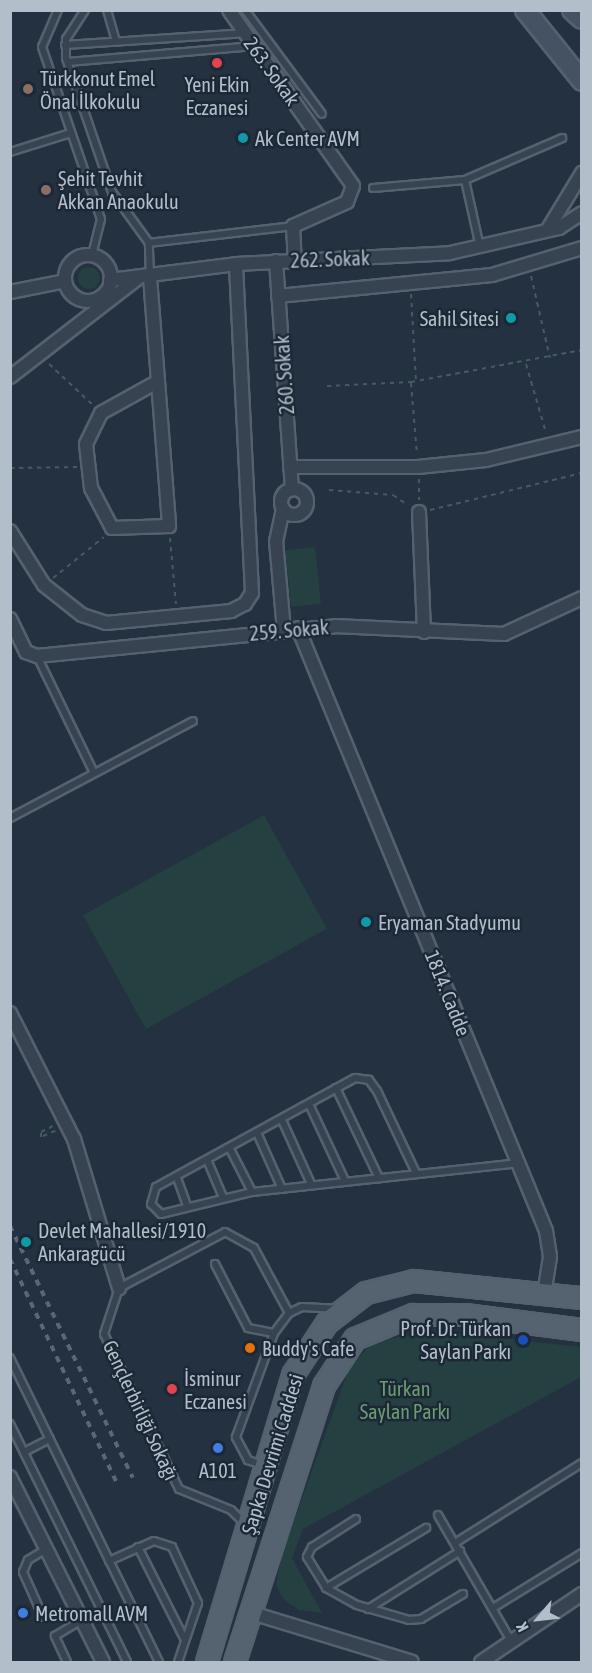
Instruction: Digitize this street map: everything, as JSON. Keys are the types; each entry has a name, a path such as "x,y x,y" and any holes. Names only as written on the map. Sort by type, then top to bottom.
{"main road":[{"path":"525,10 582,81"},
{"path":"572,10 582,19"},
{"name":"Şapka Devrimi Caddesi","path":"207,1662 226,1607 293,1376 314,1339 343,1310 366,1293 414,1281 582,1298"},
{"name":"Şapka Devrimi Caddesi","path":"235,1662 324,1386 355,1339 413,1315 465,1315 582,1330"},
{"path":"226,1607 252,1613"}],"street":[{"name":"263. Sokak","path":"229,10 354,186 347,202 293,225"},
{"path":"548,229 582,173"},
{"name":"262. Sokak","path":"110,280 236,264 481,248 548,229 582,213"},
{"path":"293,225 295,260"},
{"path":"278,296 492,275 582,248"},
{"path":"92,256 107,266 110,280 105,293 85,300 72,295 65,281 74,260 92,256"},
{"name":"260. Sokak","path":"276,261 292,489"},
{"path":"10,531 44,585 62,604 106,623 231,611 252,593 236,264"},
{"path":"10,377 38,352 145,277 157,382 169,526 112,528 86,466 86,444 101,413 157,382"},
{"path":"10,292 65,281"},
{"path":"291,467 418,467 550,447 582,437"},
{"name":"260. Sokak","path":"284,509 295,515 305,509 306,496 292,489"},
{"name":"260. Sokak","path":"284,630 276,541 284,509 282,497 292,489"},
{"path":"419,512 424,632"},
{"name":"259. Sokak","path":"37,656 298,628 504,634 582,598"},
{"path":"10,619 26,652 37,656"},
{"name":"1814. Cadde","path":"298,628 550,1245 544,1294"},
{"path":"10,1013 74,1140 119,1288"},
{"path":"10,1477 103,1662"},
{"path":"481,1662 510,1639 582,1594"},
{"path":"252,1613 403,1661"}],"lane":[{"path":"58,10 42,47 101,219 92,256"},
{"path":"85,10 65,45 68,62 112,192 149,243 145,277"},
{"path":"107,10 116,42"},
{"path":"245,10 322,114"},
{"path":"65,45 245,33"},
{"path":"68,62 254,46"},
{"path":"10,152 70,133"},
{"path":"373,188 465,180 562,138"},
{"path":"465,180 481,248"},
{"path":"149,243 293,225"},
{"path":"37,656 94,773"},
{"path":"10,818 193,721"},
{"path":"416,1173 369,1080 354,1078 258,1135 151,1192 151,1204 161,1214 187,1205 252,1192 518,1163"},
{"path":"336,1088 379,1178"},
{"path":"309,1104 345,1181"},
{"path":"282,1120 311,1184"},
{"path":"258,1135 282,1189"},
{"path":"230,1149 252,1192"},
{"path":"208,1162 223,1197"},
{"path":"177,1178 187,1205"},
{"path":"119,1288 225,1232 254,1248 289,1312"},
{"path":"215,1264 248,1328 274,1333"},
{"name":"Gençlerbirliği Sokağı","path":"119,1288 104,1334 179,1489 231,1510 249,1528"},
{"path":"266,1467 248,1460 236,1437 274,1333 289,1312 302,1306 343,1310"},
{"path":"10,1358 159,1662"},
{"path":"10,1424 127,1662"},
{"path":"24,1452 50,1439"},
{"path":"455,1543 582,1463"},
{"path":"438,1515 510,1639"},
{"path":"357,1519 312,1546 307,1557 326,1588 368,1609 422,1619 463,1594"},
{"path":"326,1588 426,1528"},
{"path":"109,1561 160,1539 172,1547 198,1603 178,1662"},
{"path":"44,1617 22,1572 28,1560 46,1548"},
{"path":"138,1548 185,1640"},
{"path":"368,1609 460,1551"},
{"path":"493,1608 582,1553"},
{"path":"67,1662 55,1636 82,1620"}],"path":[{"path":"528,266 550,358"},
{"path":"410,283 416,381"},
{"path":"327,386 411,382 525,364 582,350"},
{"path":"38,352 101,413"},
{"path":"525,364 550,447"},
{"path":"411,382 419,512"},
{"path":"10,468 86,466"},
{"path":"329,490 393,495 419,512 582,473"},
{"path":"169,526 177,616"},
{"path":"44,585 112,528"},
{"path":"56,1125 41,1132 42,1137 59,1130"}],"green space":[{"path":"89,267 97,270 100,278 97,286 89,289 81,286 78,278 81,270"},
{"path":"315,547 321,604 291,607 285,550"},
{"path":"264,815 327,929 146,1029 83,915"},
{"name":"Türkan Saylan Parkı","path":"435,1331 581,1347 581,1377 303,1529 292,1558 322,1613 299,1610 282,1598 276,1584 283,1551 350,1366 375,1341"}],"railway":[{"path":"10,1226 133,1478"},
{"path":"10,1259 118,1485"}],"place":[{"name":"Yeni Ekin Eczanesi","path":"217,63"},
{"name":"Türkkonut Emel Önal İlkokulu","path":"28,89"},
{"name":"Ak Center AVM","path":"243,138"},
{"name":"Şehit Tevhit Akkan Anaokulu","path":"46,190"},
{"name":"Sahil Sitesi","path":"511,318"},
{"name":"Eryaman Stadyumu","path":"366,922"},
{"name":"Devlet Mahallesi/1910 Ankaragücü","path":"26,1242"},
{"name":"Prof. Dr. Türkan Saylan Parkı","path":"523,1340"},
{"name":"Buddy's Cafe","path":"250,1348"},
{"name":"İsminur Eczanesi","path":"172,1389"},
{"name":"A101","path":"218,1448"},
{"name":"Metromall AVM","path":"23,1613"}]}
